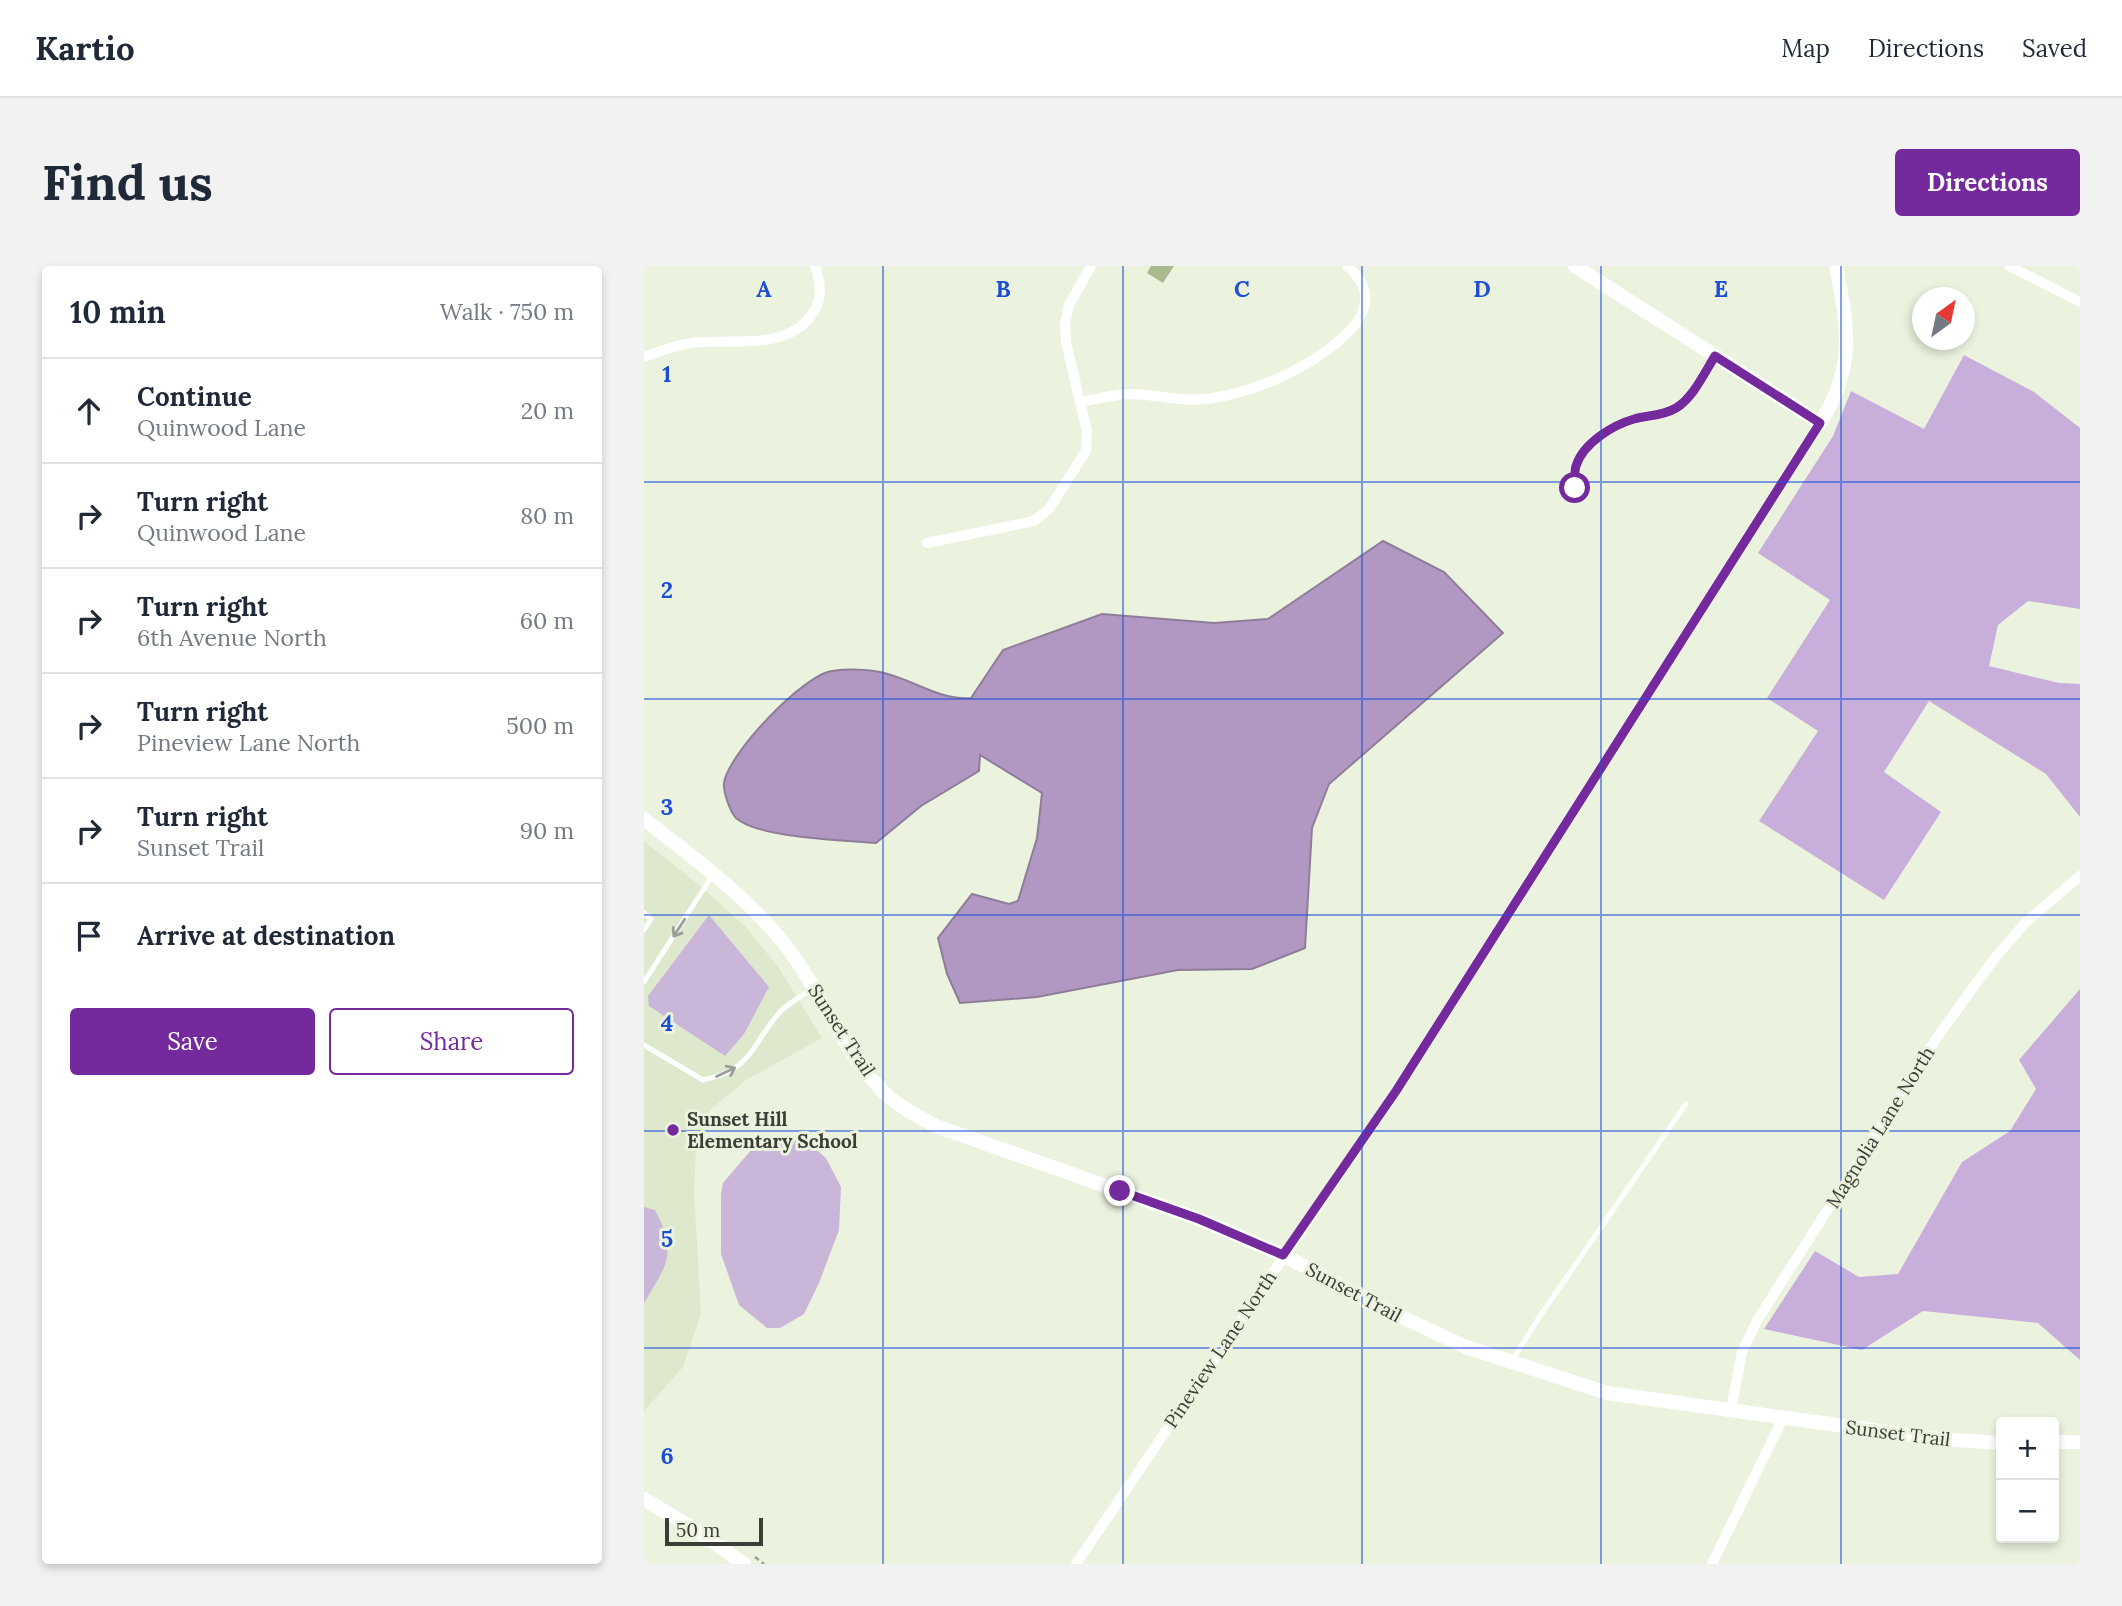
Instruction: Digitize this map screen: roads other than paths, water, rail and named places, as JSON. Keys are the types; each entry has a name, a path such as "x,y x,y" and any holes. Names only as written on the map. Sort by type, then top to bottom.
{"street":[{"path":"644,357 685,344 763,340 796,330 808,320 817,307 821,292 815,266"},
{"path":"927,543 1034,521 1049,509 1086,451 1087,432 1066,342 1065,324 1069,305 1091,266"},
{"path":"1080,402 1132,394 1179,400 1209,399 1270,382 1301,366 1348,332 1363,315 1365,288 1358,275 1347,266"},
{"path":"1575,266 1820,423"},
{"name":"Pineview Lane North","path":"1076,1564 1396,1091 1820,423 1838,390 1846,363 1847,335 1836,266"},
{"path":"2009,266 2080,302"},
{"path":"1575,488 1576,466 1587,449 1606,431 1635,419 1662,414 1678,407 1715,356"},
{"name":"Sunset Trail","path":"644,819 734,889 762,918 788,949 855,1057 872,1078 912,1114 936,1126 1199,1219 1283,1255 1416,1325 1466,1347 1606,1393 1938,1439 1996,1443"},
{"name":"Magnolia Lane North","path":"1731,1410 1742,1352 1758,1319 1940,1033 1994,959 2026,922 2080,876"},
{"path":"1712,1564 1783,1418"},
{"path":"2059,1442 2080,1442"},
{"path":"644,1499 675,1516 744,1564"}],"lane":[{"path":"644,982 713,874"},
{"path":"644,913 650,919 644,930"},
{"path":"644,1045 703,1080 718,1077 744,1063 782,1009 814,988"},
{"path":"1512,1362 1540,1315 1686,1104"}],"place":[{"name":"Sunset Hill Elementary School","path":"673,1130"}]}
